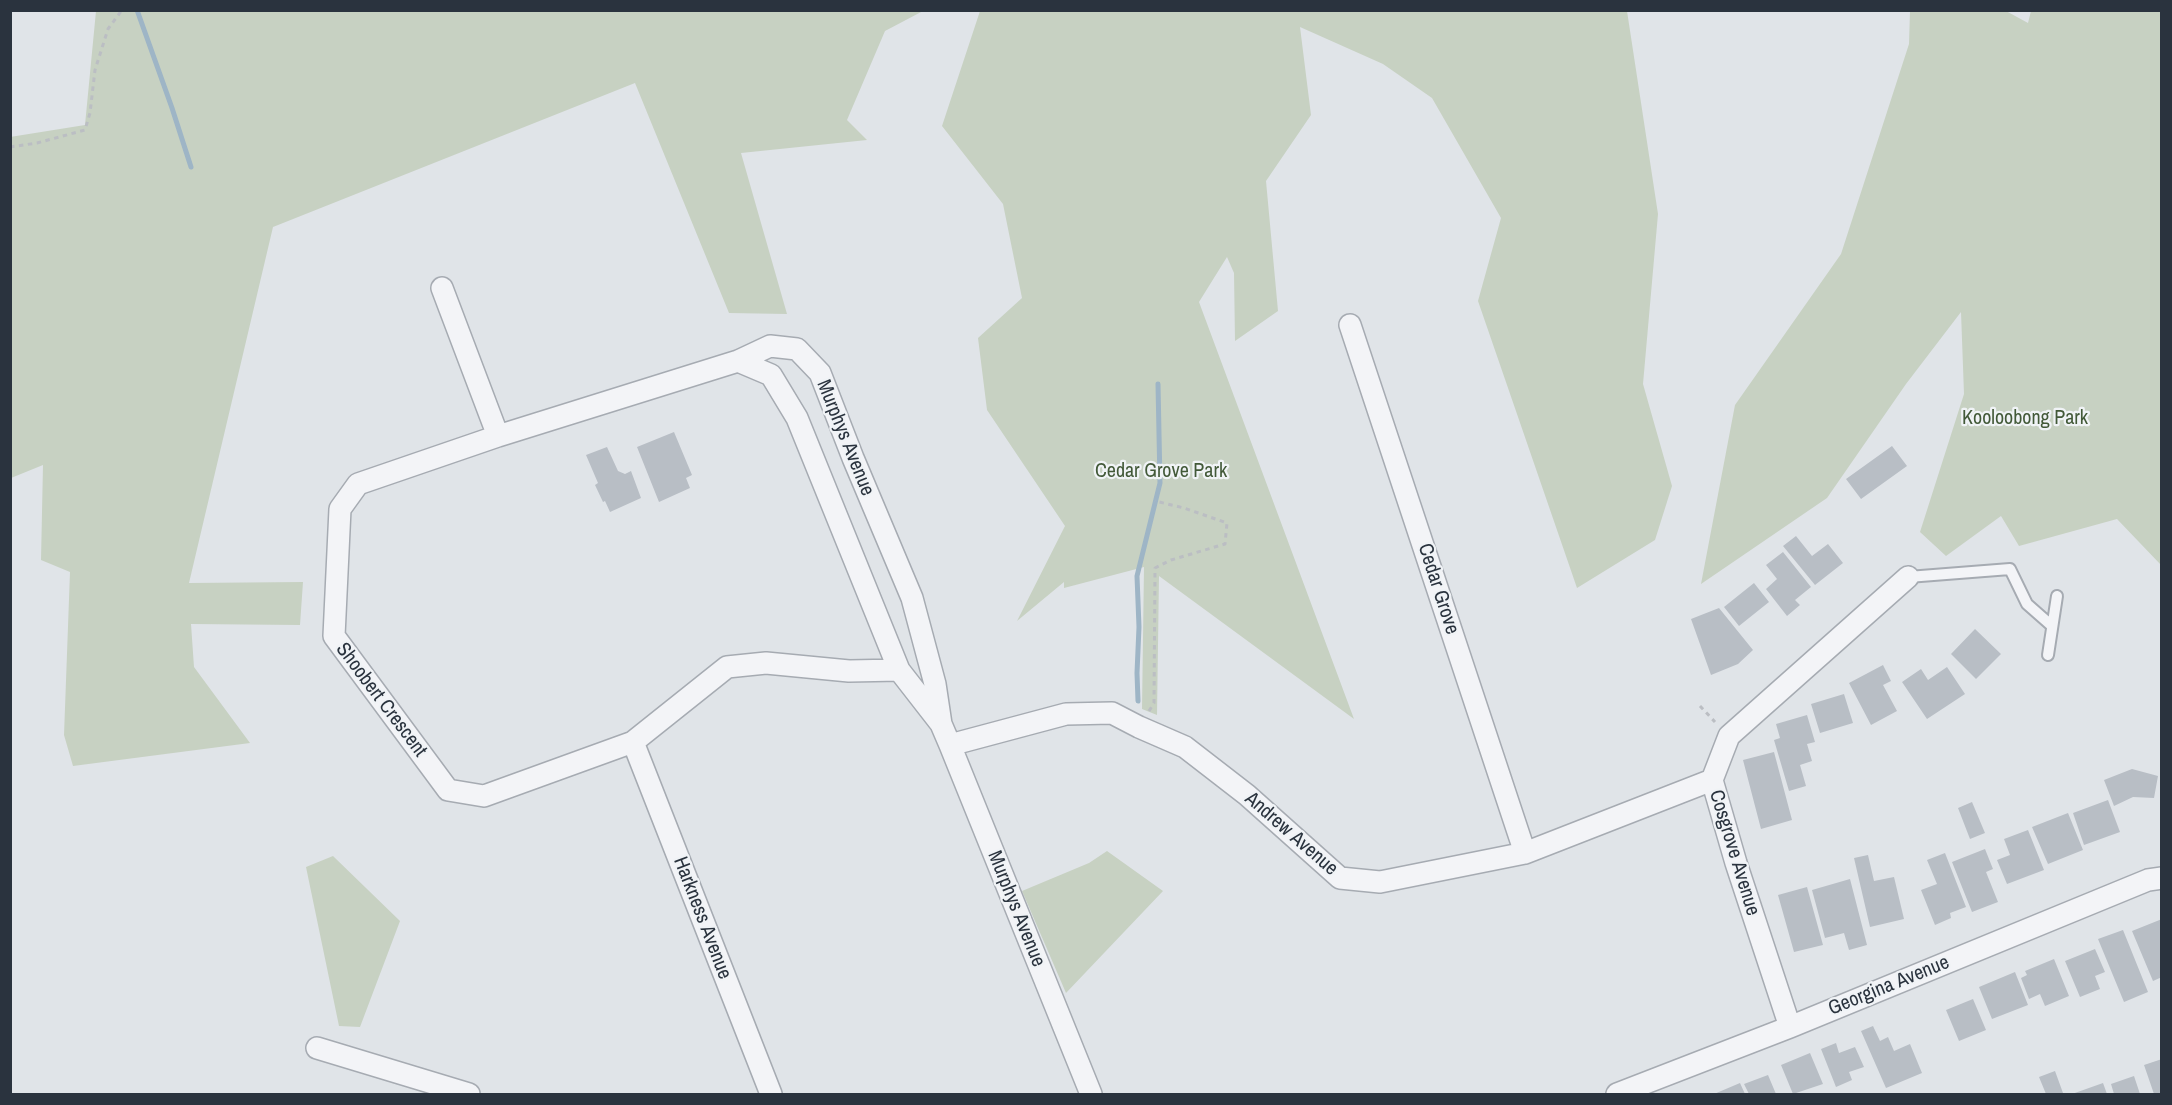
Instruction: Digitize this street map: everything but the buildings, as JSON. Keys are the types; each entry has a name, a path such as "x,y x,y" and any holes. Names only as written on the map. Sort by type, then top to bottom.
{"street":[{"path":"442,288 498,436"},
{"name":"Cedar Grove","path":"1350,325 1525,853"},
{"name":"Murphys Avenue","path":"738,361 770,346 797,349 820,373 912,598 935,684 941,724 1090,1095"},
{"name":"Shoobert Crescent","path":"738,361 498,436 358,484 340,509 334,636 448,790 484,796 633,742 727,667 766,663 849,671 899,670"},
{"name":"Murphys Avenue","path":"738,361 771,375 797,418 899,670 941,724"},
{"name":"Cosgrove Avenue","path":"1790,1027 1736,863 1712,780 1729,736 1908,577"},
{"name":"Andrew Avenue","path":"950,745 1066,714 1112,713 1139,728 1185,747 1247,795 1340,878 1380,882 1525,853 1712,780"},
{"name":"Harkness Avenue","path":"633,742 771,1095"},
{"name":"Georgina Avenue","path":"1617,1095 1790,1027 2148,880 2162,878"},
{"path":"317,1048 469,1095"}],"lane":[{"path":"1908,577 2010,569 2027,604 2052,626"},
{"path":"2048,656 2057,596"}],"path":[{"path":"10,147 37,143 85,130 90,113 95,70 108,29 122,10"},
{"path":"1139,728 1154,703 1155,568 1171,560 1225,544 1227,523 1155,501"}],"green space":[{"path":"96,10 923,11 885,31 847,120 867,140 741,153 787,314 729,313 635,83 273,227 189,583 303,582 300,625 191,624 194,667 250,743 73,766 64,735 70,572 41,560 43,465 11,478 10,137 85,125"},
{"name":"Cedar Grove Park","path":"980,11 1627,11 1658,214 1643,384 1672,486 1655,540 1577,588 1478,301 1501,218 1432,98 1383,64 1300,27 1311,115 1266,181 1278,311 1235,341 1234,273 1227,257 1199,302 1354,719 1159,576 1157,715 1142,709 1144,567 1064,588 1064,582 1017,621 1065,526 987,410 978,338 1022,298 1003,204 942,126"},
{"name":"Kooloobong Park","path":"1910,11 2006,11 2028,23 2031,11 2161,11 2161,565 2117,519 2019,546 2001,516 1946,556 1920,532 1964,394 1961,312 1906,384 1827,498 1701,584 1735,405 1841,254 1909,44"},
{"path":"1107,851 1163,891 1066,993 1022,891 1089,863"},
{"path":"333,856 400,921 360,1027 339,1026 306,867"}],"waterway":[{"path":"137,10 191,167"},
{"path":"1138,701 1137,576 1160,483 1158,384"}]}
